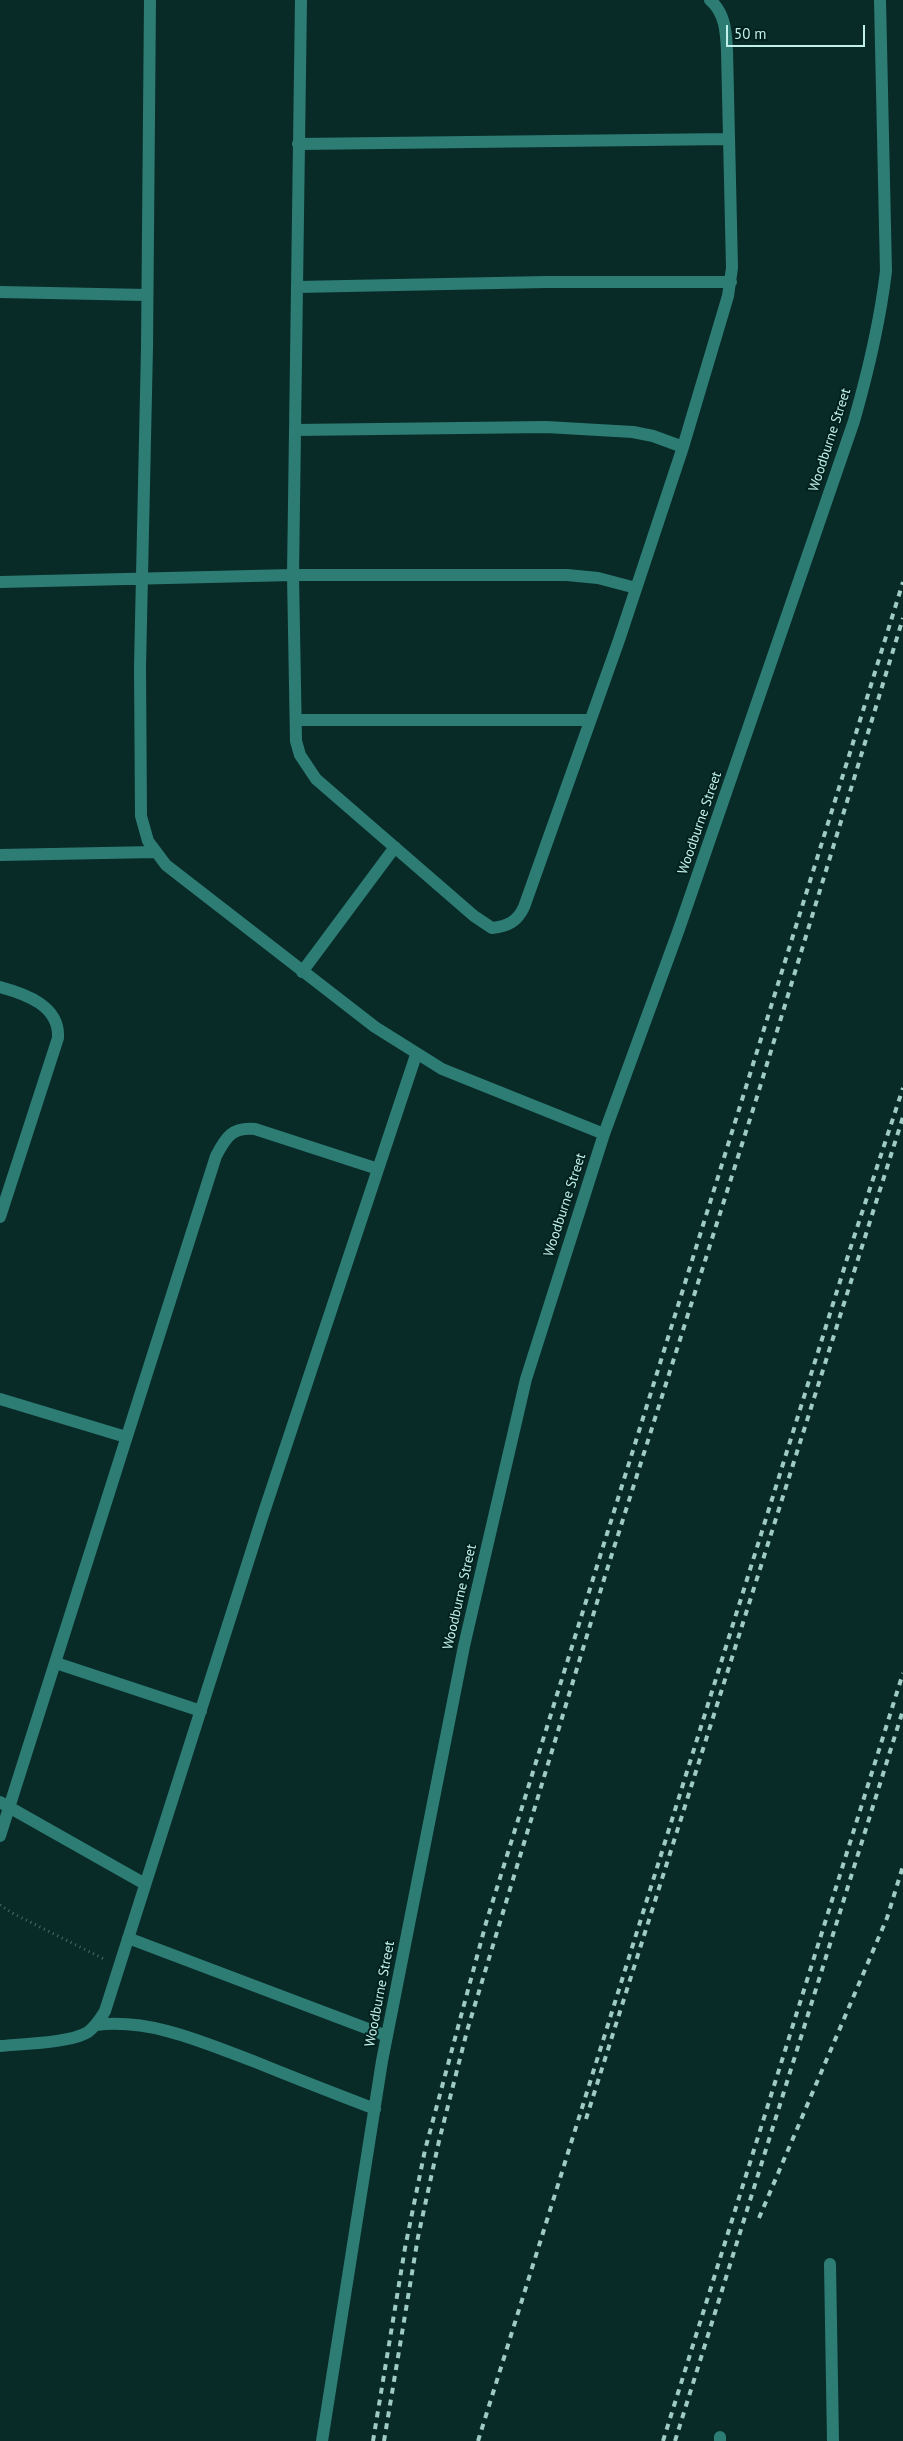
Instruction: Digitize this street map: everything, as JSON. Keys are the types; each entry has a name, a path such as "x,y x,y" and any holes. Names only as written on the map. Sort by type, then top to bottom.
{"street":[{"path":"150,0 147,295 141,578 141,816 144,830 155,852 181,878 302,972 416,1055 464,1079 604,1134"},
{"path":"301,0 293,575 296,741 307,768 316,779 474,916 492,928 513,923 520,917 524,908 636,588 683,447 731,282 726,28 720,11 710,0"},
{"name":"Woodburne Street","path":"322,2441 387,2036 464,1646 526,1379 604,1134 679,930 854,421 868,370 882,305 886,271 880,0"},
{"path":"298,144 729,139"},
{"path":"296,287 546,282 731,282"},
{"path":"0,292 147,295"},
{"path":"295,430 546,428 634,432 683,447"},
{"path":"0,582 293,575 567,575 598,578 636,588"},
{"path":"296,720 590,720"},
{"path":"302,972 394,848"},
{"path":"0,856 155,852"},
{"path":"0,987 28,996 48,1008 59,1028 58,1038 0,1217"},
{"path":"0,2046 71,2038 86,2034 96,2025 105,2011 201,1711 416,1055"},
{"path":"0,1836 5,1805 56,1663 216,1156 230,1135 243,1128 255,1129 378,1169"},
{"path":"0,1398 126,1437"},
{"path":"56,1663 201,1711"},
{"path":"5,1805 145,1884"},
{"path":"128,1938 387,2036"},
{"path":"96,2025 117,2022 145,2026 185,2037 375,2109"},
{"path":"830,2264 833,2441"}],"path":[{"path":"0,1905 14,1914 119,1967"}],"railway":[{"path":"373,2441 405,2248 425,2150 486,1923 903,582"},
{"path":"384,2441 418,2237 439,2141 467,2031 605,1576 756,1100 903,618"},
{"path":"478,2441 852,1243 903,1088"},
{"path":"586,2119 903,1117"},
{"path":"663,2441 903,1673"},
{"path":"675,2441 903,1710"},
{"path":"759,2218 887,1918 903,1866"}]}
